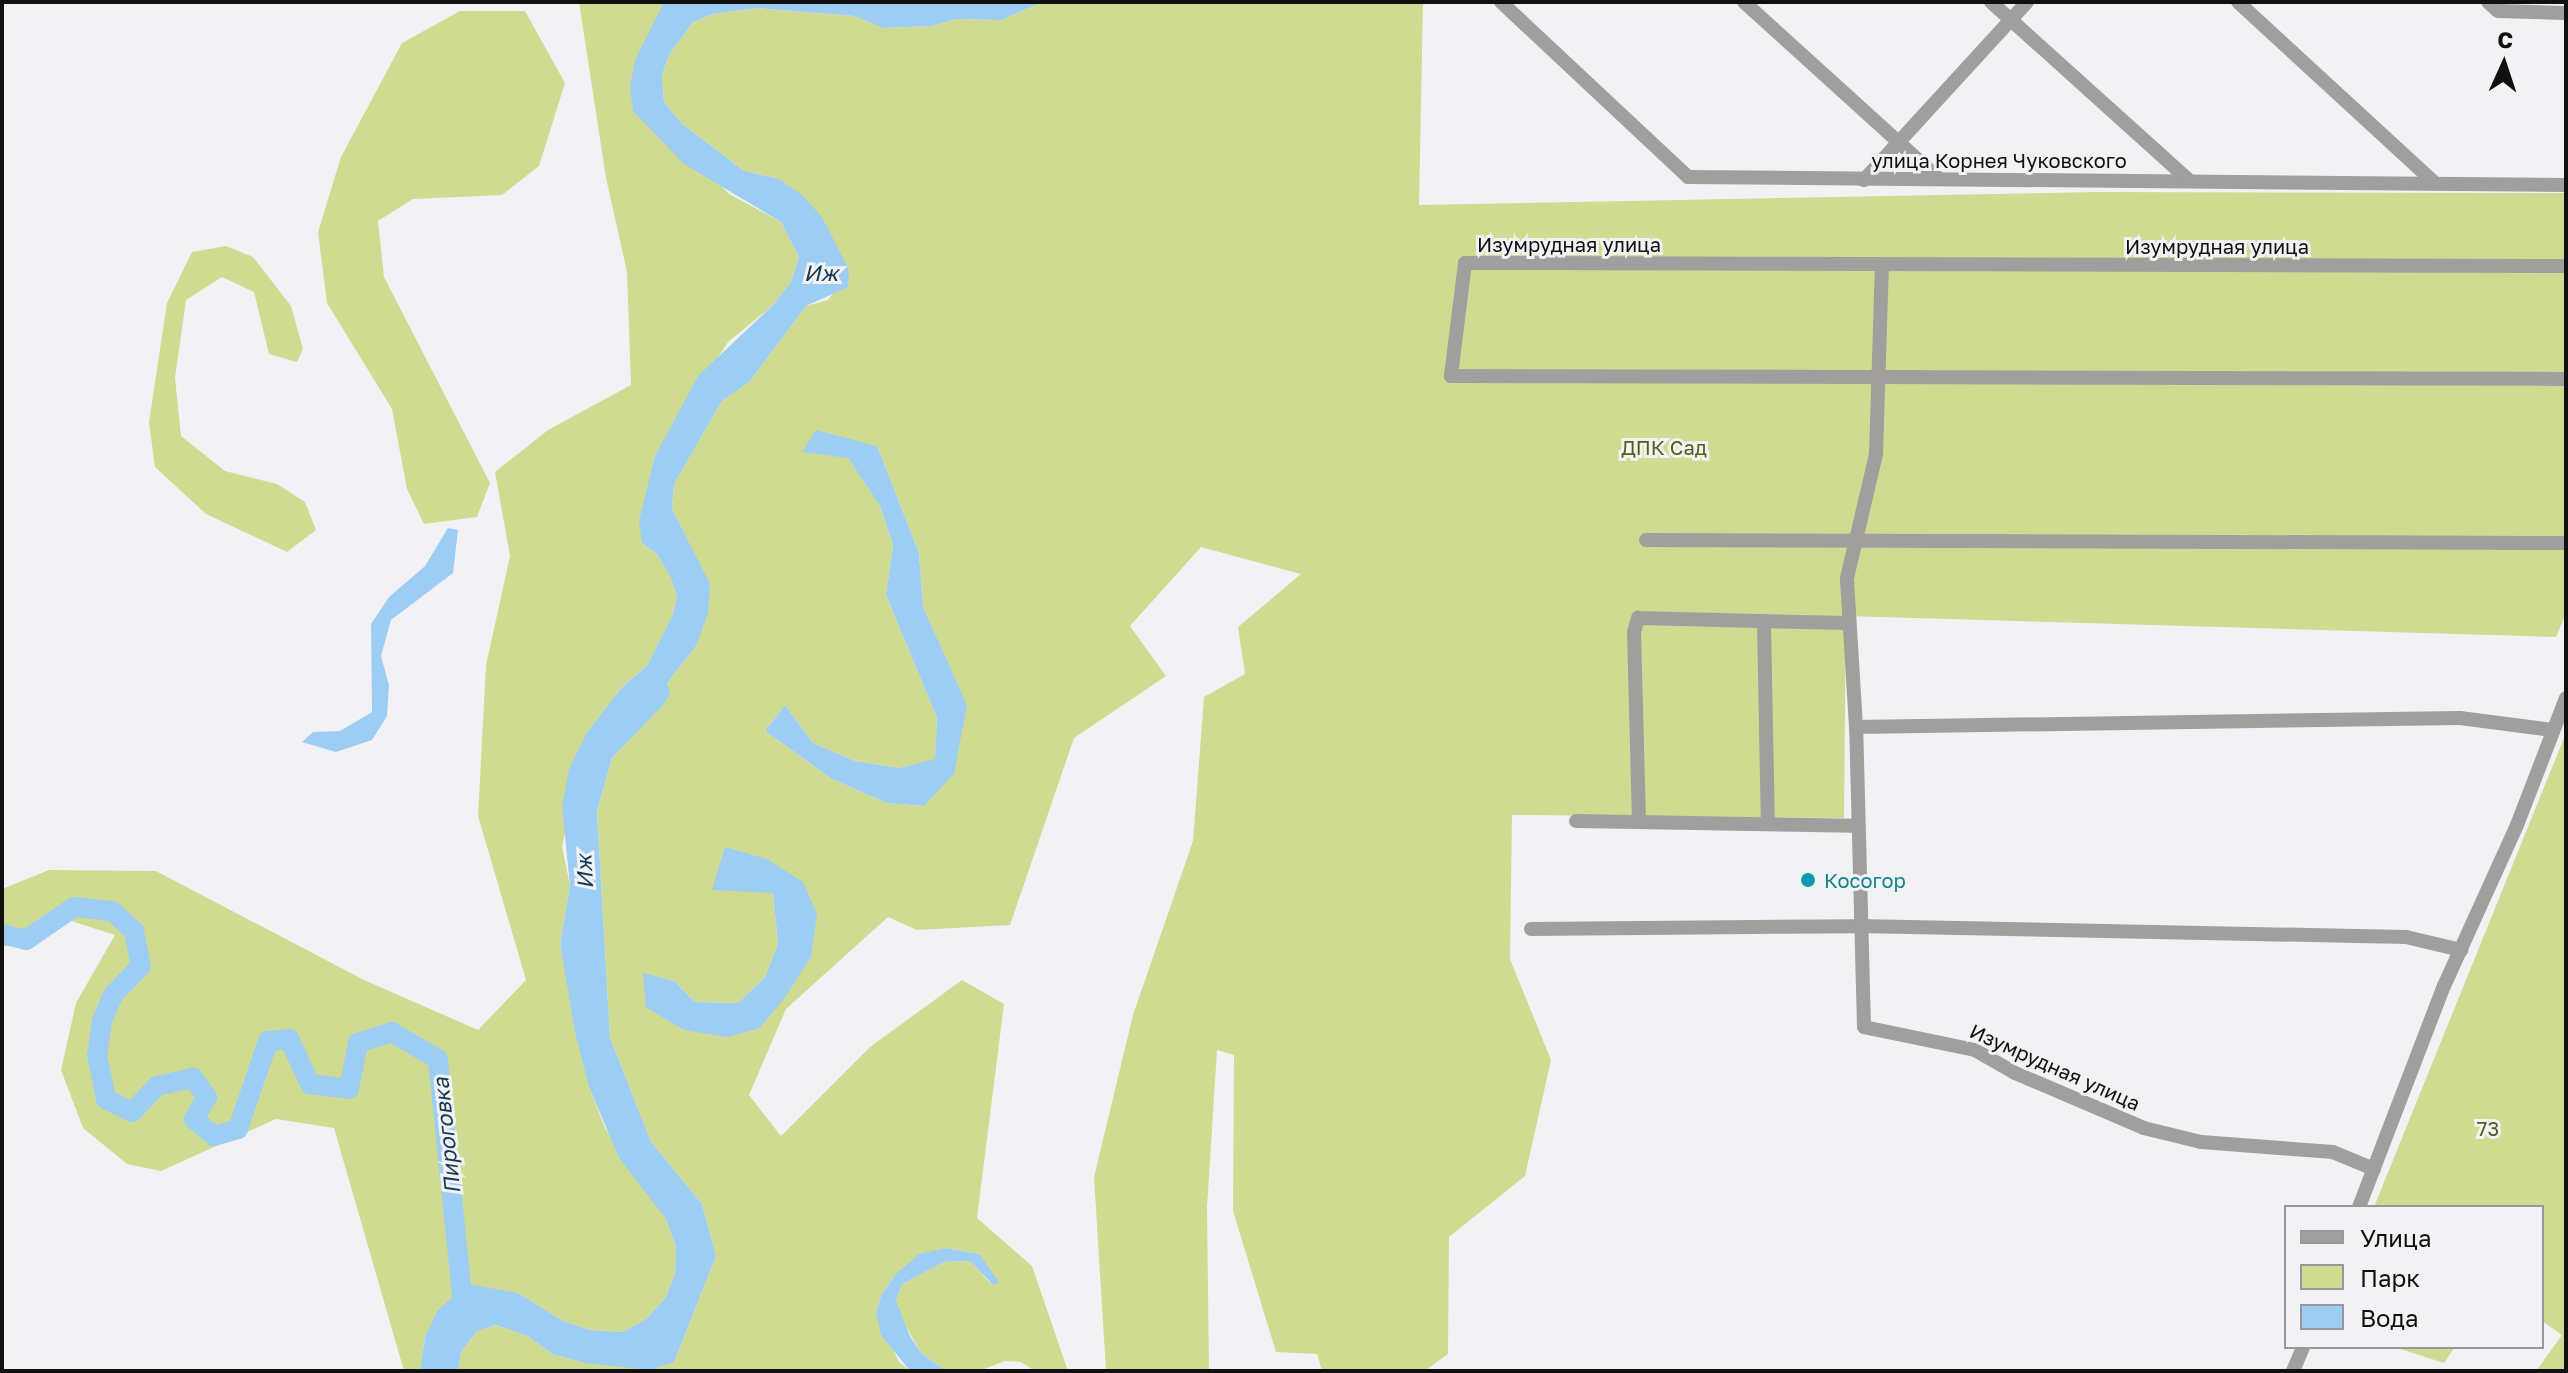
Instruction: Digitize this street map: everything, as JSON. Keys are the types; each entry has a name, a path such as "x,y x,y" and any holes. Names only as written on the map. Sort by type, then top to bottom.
{"street":[{"name":"улица Корнея Чуковского","path":"1501,2 1688,177 2566,185"},
{"path":"1744,2 1939,179"},
{"path":"1991,2 2189,180"},
{"path":"1864,180 2027,2"},
{"path":"2238,2 2435,183"},
{"path":"2488,2 2498,11 2566,13"},
{"name":"Изумрудная улица","path":"2566,266 1465,263 1451,376 2566,379"},
{"name":"Изумрудная улица","path":"1882,266 1876,454 1847,578 1846,623 1856,727 1855,826 1864,1027 1975,1050 2015,1073 2144,1128 2201,1142 2333,1152 2374,1169"},
{"path":"1646,540 2566,543"},
{"path":"1639,822 1639,677 1634,632 1638,618 1846,623"},
{"path":"1764,623 1768,824"},
{"path":"2360,1205 2566,698"},
{"path":"1856,727 2460,718 2553,730"},
{"path":"1576,821 1855,826"},
{"path":"1531,929 1858,926 2406,937 2461,950"},
{"path":"2293,1371 2302,1349"}],"green space":[{"path":"579,2 664,2 630,88 729,194 781,222 799,257 791,282 772,306 728,342 655,456 642,543 657,554 670,576 677,596 673,614 647,666 621,688 586,734 562,847 570,885 560,944 589,1087 605,1128 666,1219 676,1247 675,1274 666,1297 646,1319 623,1332 590,1330 563,1321 518,1293 425,1337 420,1371 404,1371 334,1128 276,1119 161,1171 127,1164 83,1128 61,1070 76,1003 115,935 65,919 28,946 2,946 2,889 49,870 156,871 364,980 478,1030 526,980 478,816 486,665 510,556 495,472 548,430 631,385 627,272 606,178"},
{"name":"ДПК Сад","path":"1043,2 1423,2 1419,205 2097,192 2566,193 2566,613 2556,637 1846,616 1844,818 1512,815 1510,959 1551,1060 1525,1176 1449,1237 1448,1354 1425,1371 1322,1371 1317,1354 1276,1352 1233,1211 1234,1055 1217,1050 1207,1207 1209,1371 1106,1371 1094,1177 1133,1015 1193,841 1204,697 1245,674 1238,627 1301,574 1201,547 1130,626 1166,676 1074,738 1010,925 917,930 888,917 786,1009 749,1095 781,1136 870,1047 962,980 1004,1004 977,1218 1032,1266 1068,1371 1035,1371 1021,1362 1005,1361 979,1371 946,1371 920,1352 899,1313 896,1301 902,1284 944,1262 970,1261 992,1285 979,1254 946,1248 895,1275 881,1296 876,1313 899,1362 910,1371 458,1371 461,1352 477,1331 496,1325 528,1336 552,1354 585,1363 674,1362 716,1256 702,1204 651,1142 610,1038 597,811 612,758 663,704 669,694 667,683 696,646 709,584 672,509 674,484 722,401 750,381 806,306 828,300 849,270 779,179 744,171 681,123 664,102 662,75 669,55 693,22 713,14 757,8 854,16 885,28 931,26 957,19 1001,20","holes":["877,446 919,553 923,607 966,705 924,806 887,803 832,779 765,731 785,705 813,743 855,761 899,768 935,760 937,718 886,595 893,545 880,506 848,458","773,892 811,957 727,1037 643,974 674,981 695,1002 738,1003 765,977 778,944"]},
{"path":"460,11 525,11 565,83 539,166 502,195 413,199 378,221 384,277 490,483 477,517 424,524 407,489 392,409 327,303 318,232 341,157 402,43"},
{"path":"226,246 253,257 291,306 303,349 297,362 269,354 254,292 222,277 186,300 175,378 181,436 225,471 277,484 305,502 316,530 287,552 206,514 155,467 149,422 167,303 192,252"},
{"name":"73","path":"2566,733 2566,1371 2536,1371 2562,1335 2544,1322 2544,1205 2375,1205"},
{"path":"2400,1349 2454,1349 2444,1363"}],"water":[{"name":"Иж","path":"664,2 1043,2 1001,20 957,19 931,26 884,28 854,16 757,8 713,14 693,22 669,55 662,75 664,102 681,123 744,171 779,179 802,195 822,217 849,270 848,287 806,306 750,381 722,401 674,484 672,509 710,584 708,613 696,646 667,683 670,694 663,705 612,758 597,811 610,1038 651,1142 702,1204 716,1256 674,1362 650,1370 585,1363 552,1354 528,1336 496,1325 477,1331 461,1352 458,1371 420,1371 425,1337 437,1311 467,1284 518,1293 563,1321 590,1330 623,1332 646,1319 666,1297 675,1274 676,1247 666,1219 619,1158 589,1087 575,1032 560,944 570,885 562,807 569,769 586,734 621,688 647,666 673,614 677,596 670,576 657,554 642,543 639,521 655,456 698,376 772,306 791,282 799,257 781,222 684,164 633,111 630,88 635,60"},
{"path":"816,430 877,446 919,553 923,607 967,705 954,774 924,806 887,803 832,779 765,731 785,705 813,743 855,761 899,768 935,759 937,718 886,595 893,545 880,506 848,458 802,452"},
{"path":"448,528 458,530 453,573 391,620 381,656 389,685 387,716 372,740 336,752 302,742 313,732 340,731 372,712 371,624 389,597 425,566"},
{"path":"725,847 767,859 803,882 817,914 811,957 786,996 760,1028 727,1037 684,1030 646,1007 643,973 674,981 695,1002 738,1003 765,977 778,944 773,893 712,890"},
{"path":"946,1248 979,1254 999,1282 993,1285 970,1261 944,1262 902,1284 896,1301 910,1336 920,1352 946,1371 910,1371 881,1335 876,1313 881,1296 895,1275 919,1254"}],"waterway":[{"name":"Пироговка","path":"2,934 26,940 74,907 112,911 134,931 141,966 113,995 102,1021 97,1055 106,1099 132,1112 157,1086 193,1078 207,1097 194,1119 214,1136 238,1129 268,1041 289,1039 310,1084 349,1089 358,1043 391,1032 438,1059 464,1313"}],"place":[{"name":"Косогор","path":"1808,880"}]}
